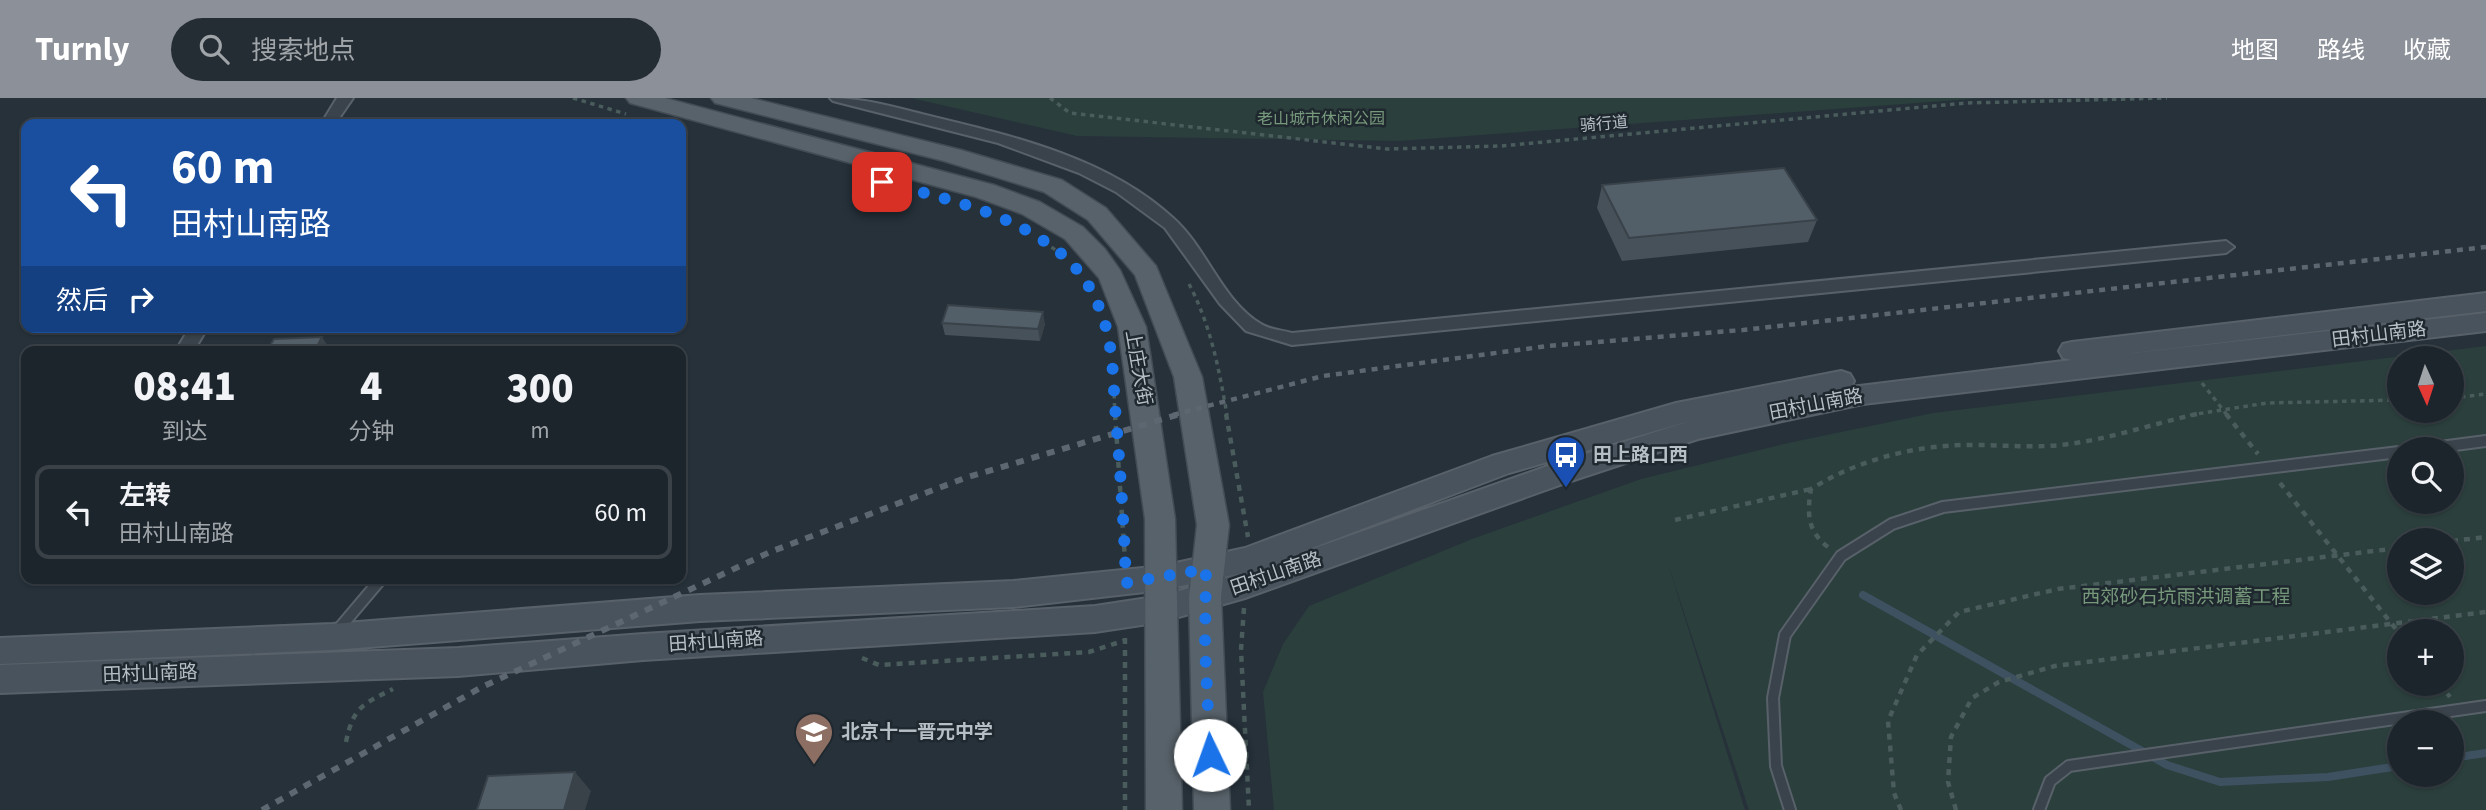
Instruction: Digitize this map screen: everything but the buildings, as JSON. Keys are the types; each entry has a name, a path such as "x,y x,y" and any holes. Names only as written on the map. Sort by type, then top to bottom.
{"main road":[{"name":"上庄大街","path":"723,98 992,167 1053,186 1097,214 1147,272 1188,377 1213,525 1205,583 1212,810"},
{"name":"上庄大街","path":"638,108 684,119"},
{"name":"上庄大街","path":"686,119 985,191 1031,208 1074,233 1096,254 1111,276 1132,327 1160,519 1164,810"},
{"name":"田村山南路","path":"1205,583 1247,560 1502,464 1703,408 1887,373 2486,302"},
{"name":"田村山南路","path":"0,651 332,637 700,608 1013,594 1125,598 1161,594 1205,583 1697,429 1863,394 2486,322"},
{"name":"田村山南路","path":"0,679 458,662 643,647 1095,619 1125,598"}],"street":[{"path":"331,119 345,98"},
{"path":"838,98 1053,153 1096,172 1159,213 1253,329 1292,339 2226,247"}],"lane":[{"path":"2464,444 2486,441"},
{"path":"1790,810 1776,766 1773,698 1784,635 1841,556 1892,524 1943,508 2387,453"},
{"path":"332,637 377,584"},
{"path":"2039,810 2050,781 2068,766 2486,706"}],"path":[{"path":"573,98 638,108"},
{"name":"骑行道","path":"1050,98 1070,113 1387,149 1502,146 1966,103 2167,98"},
{"path":"1039,239 1069,262"},
{"path":"2202,383 2388,619"},
{"name":"上庄大街","path":"1113,385 1124,521 1125,810"},
{"path":"2464,397 2486,394"},
{"path":"1675,520 1811,489 1831,475 1864,464 1947,446 2000,448 2062,445 2124,435 2222,408 2256,404 2387,400"},
{"path":"1811,489 1807,512 1809,529 1823,544 1841,556"},
{"path":"2464,540 2486,537"},
{"path":"1901,810 1894,793 1888,721 1917,655 1959,612 2058,589 2387,549"},
{"path":"2436,619 2486,612"},
{"path":"1956,810 1948,782 1951,737 1972,698 1999,682 2055,666 2387,626"},
{"path":"346,742 350,721 357,707 397,688"}],"green space":[{"name":"老山城市休闲公园","path":"911,98 1985,98 1399,141 1077,136"},
{"name":"西郊砂石坑雨洪调蓄工程","path":"2486,346 2486,810 1749,810 1668,564 1745,810 1274,810 1263,692 1283,644 1309,606 1472,539 1641,479 1788,443 1933,413 2387,358 2387,424 2464,424 2464,349"}],"waterway":[{"path":"1863,595 2167,765 2220,782 2328,777 2387,768"},
{"path":"2464,756 2486,753"}],"railway":[{"path":"1173,415 1323,376 1548,346 1743,330 2486,247"},
{"path":"262,810 482,687 770,552 965,478 1180,414"}],"place":[{"name":"田上路口西","path":"1566,489"},
{"name":"北京十一晋元中学","path":"814,766"}],"route":[{"path":"882,182 978,207 1029,232 1060,253 1086,281 1103,318 1111,357 1124,521 1126,583 1206,569 1205,645 1210,755"}]}
